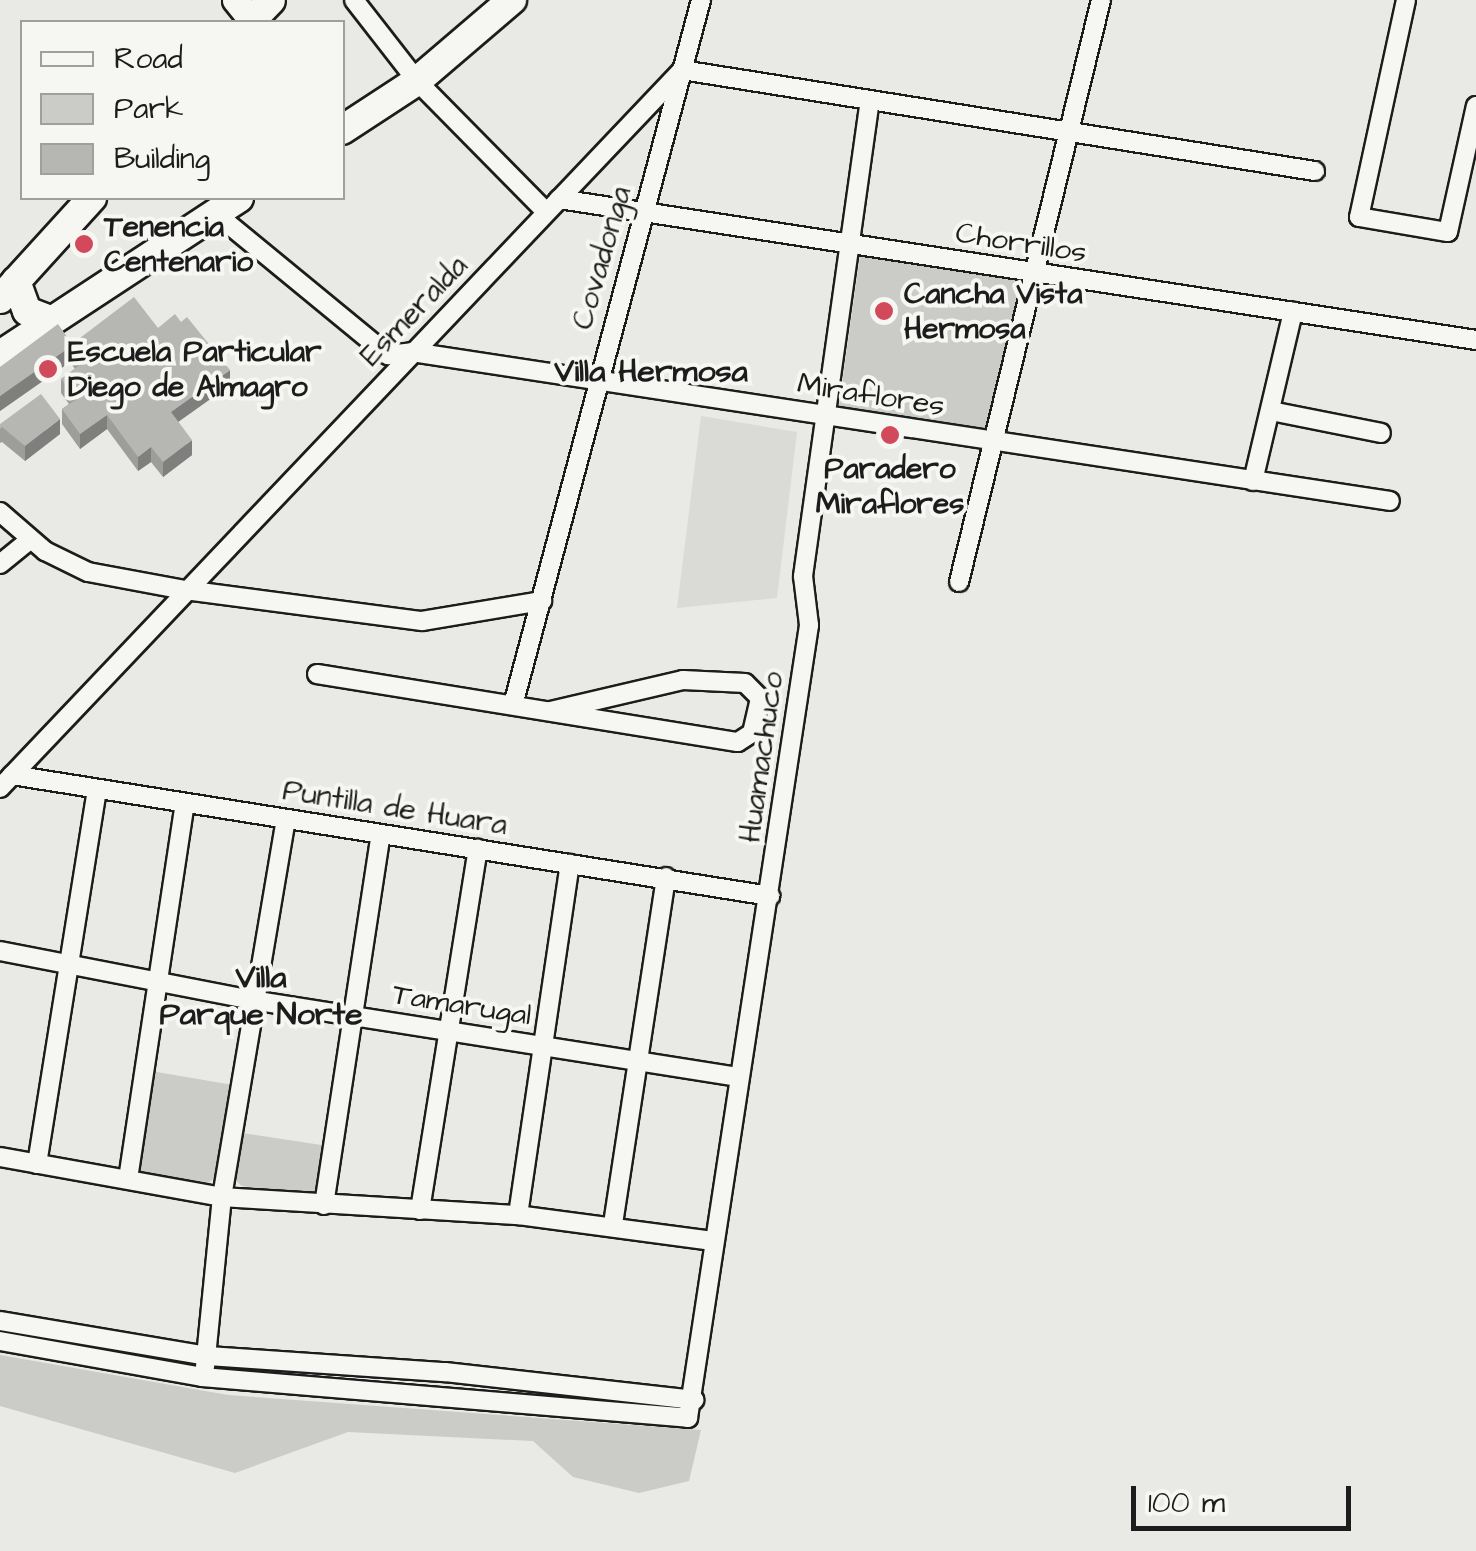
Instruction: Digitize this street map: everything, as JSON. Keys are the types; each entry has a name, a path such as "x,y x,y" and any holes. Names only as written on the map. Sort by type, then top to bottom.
{"main road":[{"path":"345,128 417,81 512,0"},
{"path":"5,296 90,200"},
{"path":"10,348 236,200"},
{"path":"5,296 26,312 50,320"},
{"path":"5,296 18,320 10,348"}],"street":[{"path":"354,0 417,81 553,206"},
{"name":"Covadonga","path":"513,705 596,380 701,0"},
{"path":"959,582 1101,0"},
{"path":"1406,0 1359,217 1448,232 1476,106"},
{"path":"682,70 1315,171"},
{"name":"Esmeralda","path":"6,782 682,70"},
{"name":"Huamachuco","path":"691,1409 809,624 803,576 846,244 870,102"},
{"name":"Chorrillos","path":"553,206 643,213 1476,340"},
{"name":"Miraflores","path":"215,213 388,356 412,352 1390,501"},
{"path":"1253,481 1293,312"},
{"path":"1271,412 1381,433"},
{"path":"0,512 30,540 88,572 185,590 422,621 542,601"},
{"path":"0,564 30,540"},
{"path":"317,674 738,742 752,733 760,702 749,684 683,680 551,711"},
{"name":"Puntilla de Huara","path":"6,782 185,803 770,896"},
{"path":"38,1164 97,790"},
{"path":"128,1180 185,803"},
{"path":"202,1377 208,1356 222,1196 252,1000 286,819"},
{"path":"324,1206 381,834"},
{"path":"420,1210 478,849"},
{"path":"518,1215 570,864"},
{"path":"613,1224 666,877"},
{"name":"Tamarugal","path":"0,950 158,978 252,1000 738,1077"},
{"path":"0,1157 222,1196 324,1206 518,1215 613,1224 714,1241"},
{"path":"0,1321 208,1356 445,1372 691,1409"},
{"path":"0,1341 202,1377 691,1409"}],"shaded area":[{"path":"701,416 797,432 777,598 677,608"}],"green space":[{"path":"860,256 1028,280 1007,433 838,409"},
{"path":"151,1071 233,1085 218,1175 207,1184 133,1171"},
{"path":"242,1133 328,1146 321,1197 242,1186 235,1180"},
{"path":"0,1355 228,1395 701,1430 689,1481 639,1493 573,1477 533,1441 348,1432 235,1473 0,1406"}],"building":[{"path":"134,297 158,328 175,314 181,322 187,317 230,370 171,412 192,440 163,462 151,447 138,457 107,415 80,434 62,409 77,399 61,379 82,363 70,347 0,396 0,367 58,324 72,344"},
{"path":"41,394 60,419 25,446 0,429 0,424"}],"place":[{"name":"Tenencia Centenario","path":"84,244"},
{"name":"Cancha Vista Hermosa","path":"884,311"},
{"name":"Escuela Particular Diego de Almagro","path":"48,369"},
{"name":"Paradero Miraflores","path":"890,435"}],"district":[{"name":"Villa Hermosa","path":"651,372"},
{"name":"Villa Parque Norte","path":"261,998"}]}
